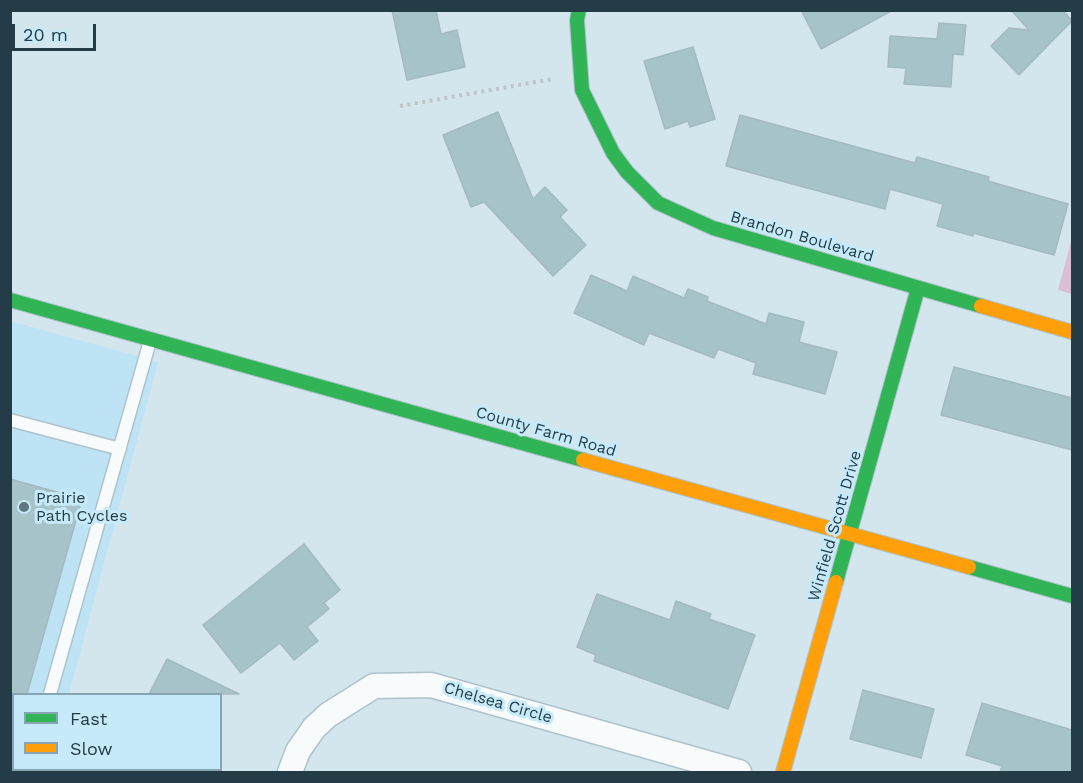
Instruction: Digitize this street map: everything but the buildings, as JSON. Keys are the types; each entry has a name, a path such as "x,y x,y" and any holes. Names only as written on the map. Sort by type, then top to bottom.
{"street":[{"path":"579,10 581,74"},
{"name":"Brandon Boulevard","path":"581,74 582,90 613,153 627,172 658,203 712,228 1072,332"},
{"name":"Winfield Scott Drive","path":"783,772 918,288"},
{"name":"County Farm Road","path":"10,300 1072,596"},
{"name":"Chelsea Circle","path":"290,772 298,751 314,728 328,715 374,686 431,685 739,772"}],"lane":[{"path":"50,693 151,339"},
{"path":"10,420 120,449"}],"path":[{"path":"400,106 581,74"}],"shaded area":[{"path":"1072,238 1072,294 1058,290"},
{"path":"10,321 158,362 69,693 12,693 12,771 48,771 11,772"}],"traffic: fast":[{"path":"579,10 577,20 582,90 613,153 627,172 658,203 713,228 981,306"},
{"path":"836,582 918,288"},
{"path":"10,300 583,460"},
{"path":"969,567 1072,596"}],"traffic: slow":[{"path":"981,306 1072,332"},
{"path":"583,460 969,567"},
{"path":"783,772 836,582"}],"place":[{"name":"Prairie Path Cycles","path":"24,507"}]}
